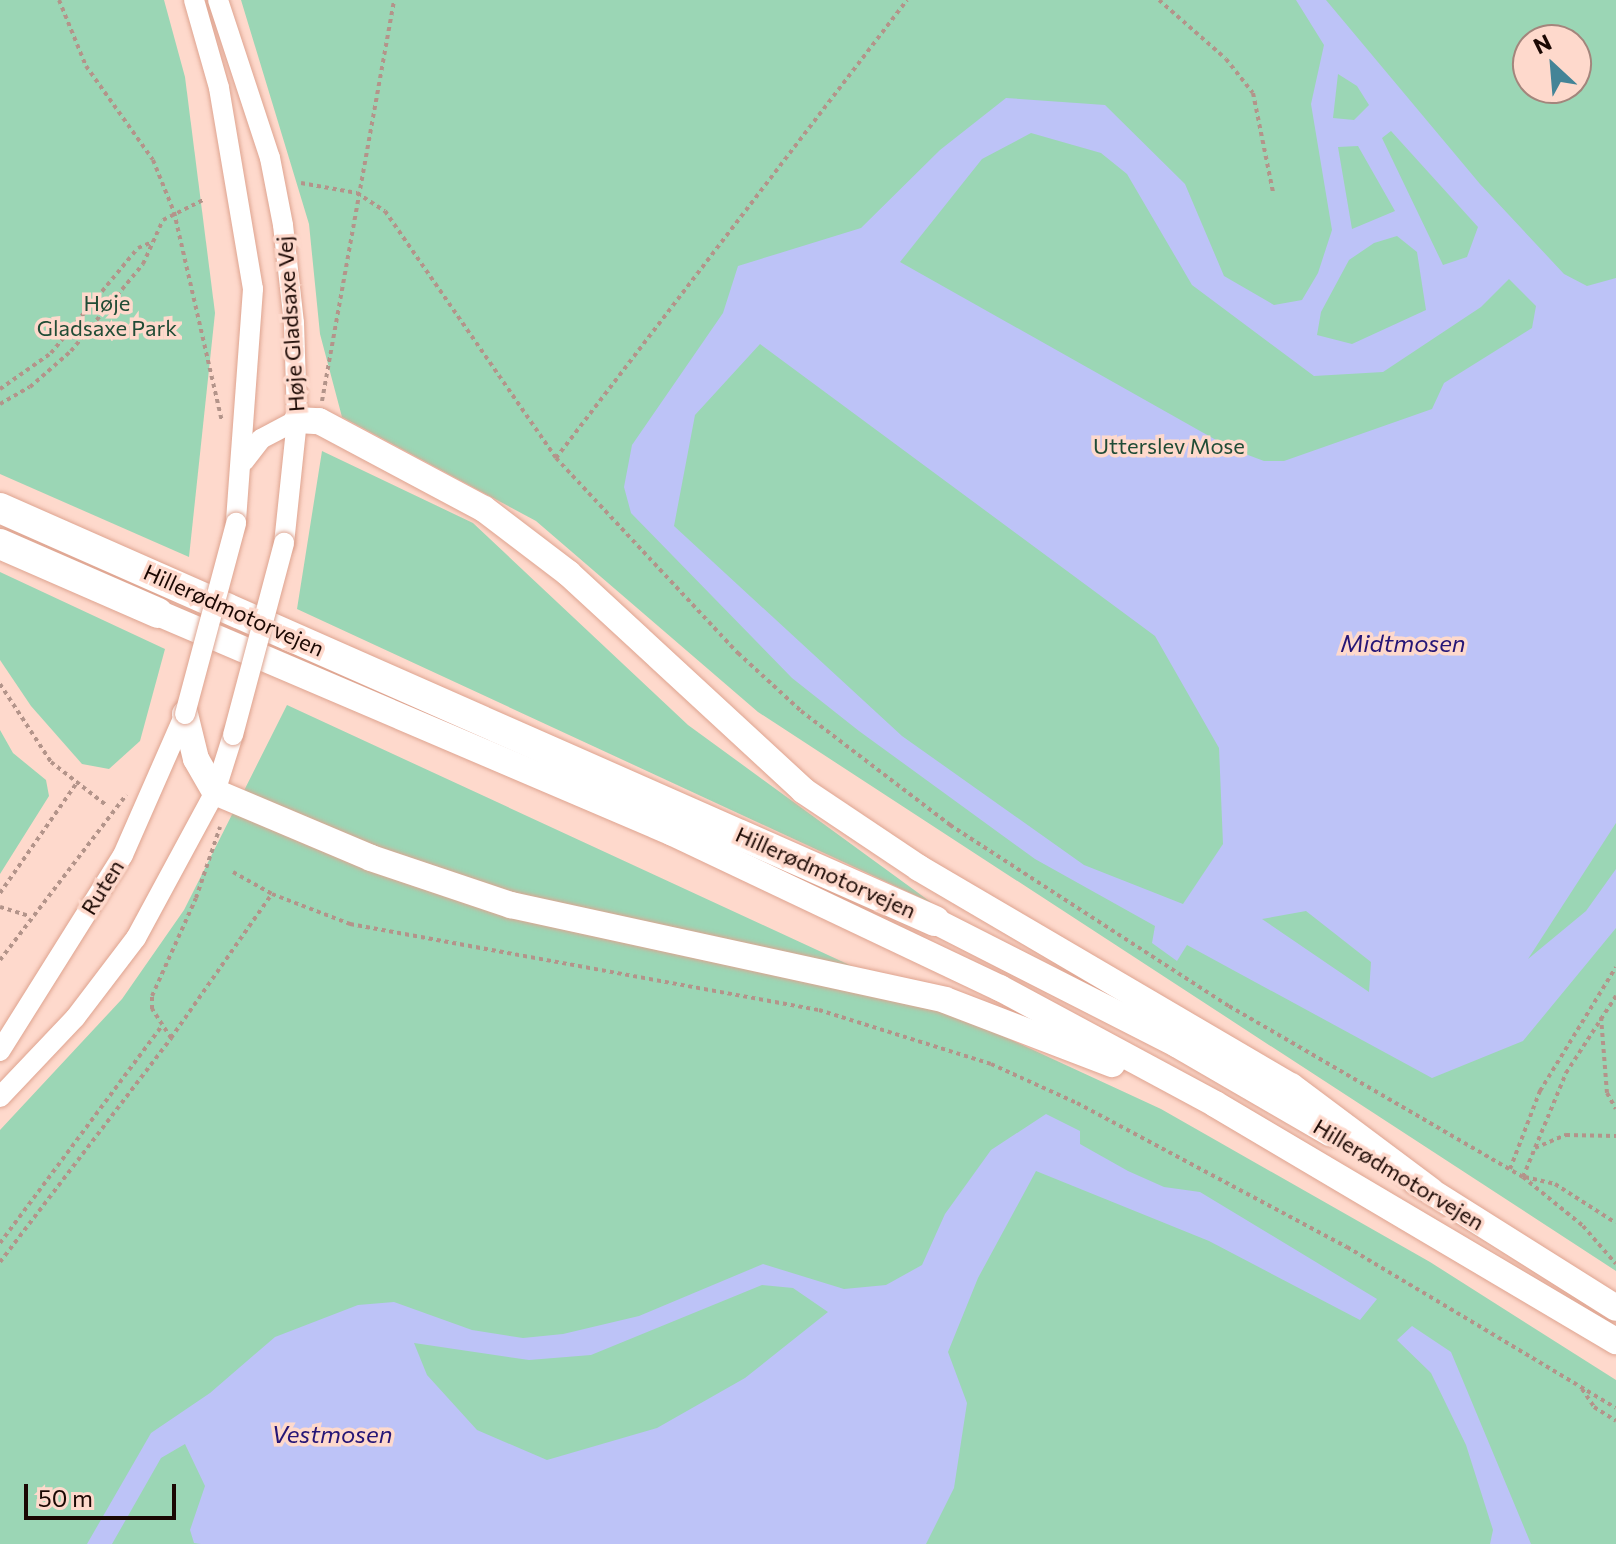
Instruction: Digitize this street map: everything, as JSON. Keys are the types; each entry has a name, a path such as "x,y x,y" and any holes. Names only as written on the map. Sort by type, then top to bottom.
{"highway":[{"name":"Hillerødmotorvejen","path":"0,508 935,921"},
{"name":"Hillerødmotorvejen","path":"0,544 158,613"}],"main road":[{"path":"308,421 484,509 568,573 804,791 919,868 1291,1086 1430,1190"},
{"name":"Hillerødmotorvejen","path":"158,613 673,833 1000,988 1215,1104 1616,1341"},
{"path":"185,714 196,759 220,795 371,858 511,905 945,1000 1215,1104"},
{"name":"Hillerødmotorvejen","path":"935,921 1178,1045 1430,1190 1616,1308"}],"street":[{"name":"Høje Gladsaxe Vej","path":"185,714 236,523 244,461 253,289 219,88 194,0"},
{"name":"Høje Gladsaxe Vej","path":"218,0 261,128 283,225 308,421 284,543 220,795"},
{"path":"244,461 261,439 308,421"},
{"name":"Ruten","path":"0,1051 123,855 185,714"},
{"path":"0,1097 75,1018 136,938 220,795"}],"path":[{"path":"59,0 86,66 153,160 174,212 219,393"},
{"path":"308,421 394,0"},
{"path":"556,458 907,0"},
{"path":"1159,0 1226,59 1253,93 1273,192"},
{"path":"301,183 357,193 385,211 556,458 738,653 801,711 950,825 1229,1006 1523,1177 1583,1226 1616,1264"},
{"path":"0,404 30,387 71,351 143,264 163,220 205,199"},
{"path":"0,389 51,353 138,248 153,242"},
{"path":"0,684 51,762 106,805"},
{"path":"0,893 76,784"},
{"path":"0,960 30,916 90,847 133,784"},
{"path":"171,1038 152,1009 152,996 196,898 220,795"},
{"path":"233,872 272,894 350,924 411,939 819,1010 991,1064 1077,1103 1347,1247 1616,1408"},
{"path":"0,1262 171,1038 272,894"},
{"path":"0,907 30,916"},
{"path":"1509,1170 1540,1091 1616,967"},
{"path":"1523,1177 1566,1073 1616,996"},
{"path":"1601,1015 1607,1093 1616,1109"},
{"path":"0,1243 162,1026"},
{"path":"1535,1148 1566,1135 1616,1136"},
{"path":"1523,1177 1555,1184 1616,1223"},
{"path":"1581,1387 1594,1407 1616,1421"}],"green space":[{"name":"Høje Gladsaxe Park","path":"0,0 164,0 185,77 215,313 189,557 0,474"},
{"name":"Utterslev Mose","path":"241,0 1616,0 1616,1271 758,712 536,521 342,417 320,334 309,224"},
{"path":"322,451 473,523 688,725 932,903 297,609"},
{"path":"0,572 165,649 140,741 109,769 82,764 31,706 0,660"},
{"path":"287,705 1161,1109 1430,1262 1616,1380 1616,1544 0,1544 0,1130 122,999 184,910"},
{"path":"0,730 13,753 46,780 49,796 0,874"}],"water":[{"name":"Midtmosen","path":"1296,0 1326,0 1480,184 1564,274 1587,286 1616,278 1616,823 1528,959 1586,911 1616,869 1616,928 1523,1041 1432,1078 1187,945 1177,961 1152,943 1155,926 1035,859 859,731 792,678 631,513 624,487 632,445 723,313 738,266 861,228 940,150 1006,98 1105,105 1185,184 1224,276 1274,305 1302,300 1318,273 1332,230 1311,104 1324,45","holes":["1338,74 1357,86 1369,105 1354,120 1333,118","1391,131 1478,227 1467,257 1443,265 1382,138","1031,133 1101,153 1127,174 1192,285 1314,376 1383,372 1481,307 1509,279 1536,306 1532,328 1444,383 1432,409 1284,461 1264,461 1232,449 900,262 982,159","1358,146 1395,211 1352,229 1338,147","1397,236 1417,252 1426,310 1352,344 1317,335 1321,312 1349,260 1374,243","760,344 1155,636 1219,748 1223,844 1183,904 1084,865 902,736 674,526 695,415","1306,911 1371,962 1369,992 1262,919"]},
{"name":"Vestmosen","path":"1046,1114 1080,1131 1080,1144 1128,1171 1164,1187 1200,1192 1377,1299 1360,1320 1209,1241 1036,1171 978,1278 948,1352 967,1403 954,1488 926,1544 201,1544 194,1543 190,1530 205,1486 185,1444 161,1458 112,1544 87,1544 151,1433 210,1393 275,1337 358,1305 394,1302 472,1330 523,1338 563,1334 639,1316 763,1264 844,1289 886,1285 922,1265 945,1214 991,1150","holes":["762,1285 793,1288 828,1312 745,1378 657,1428 547,1460 477,1430 427,1375 414,1343 529,1360 591,1355"]},
{"path":"1412,1326 1451,1352 1531,1544 1490,1544 1493,1530 1466,1445 1431,1373 1397,1340"}]}
